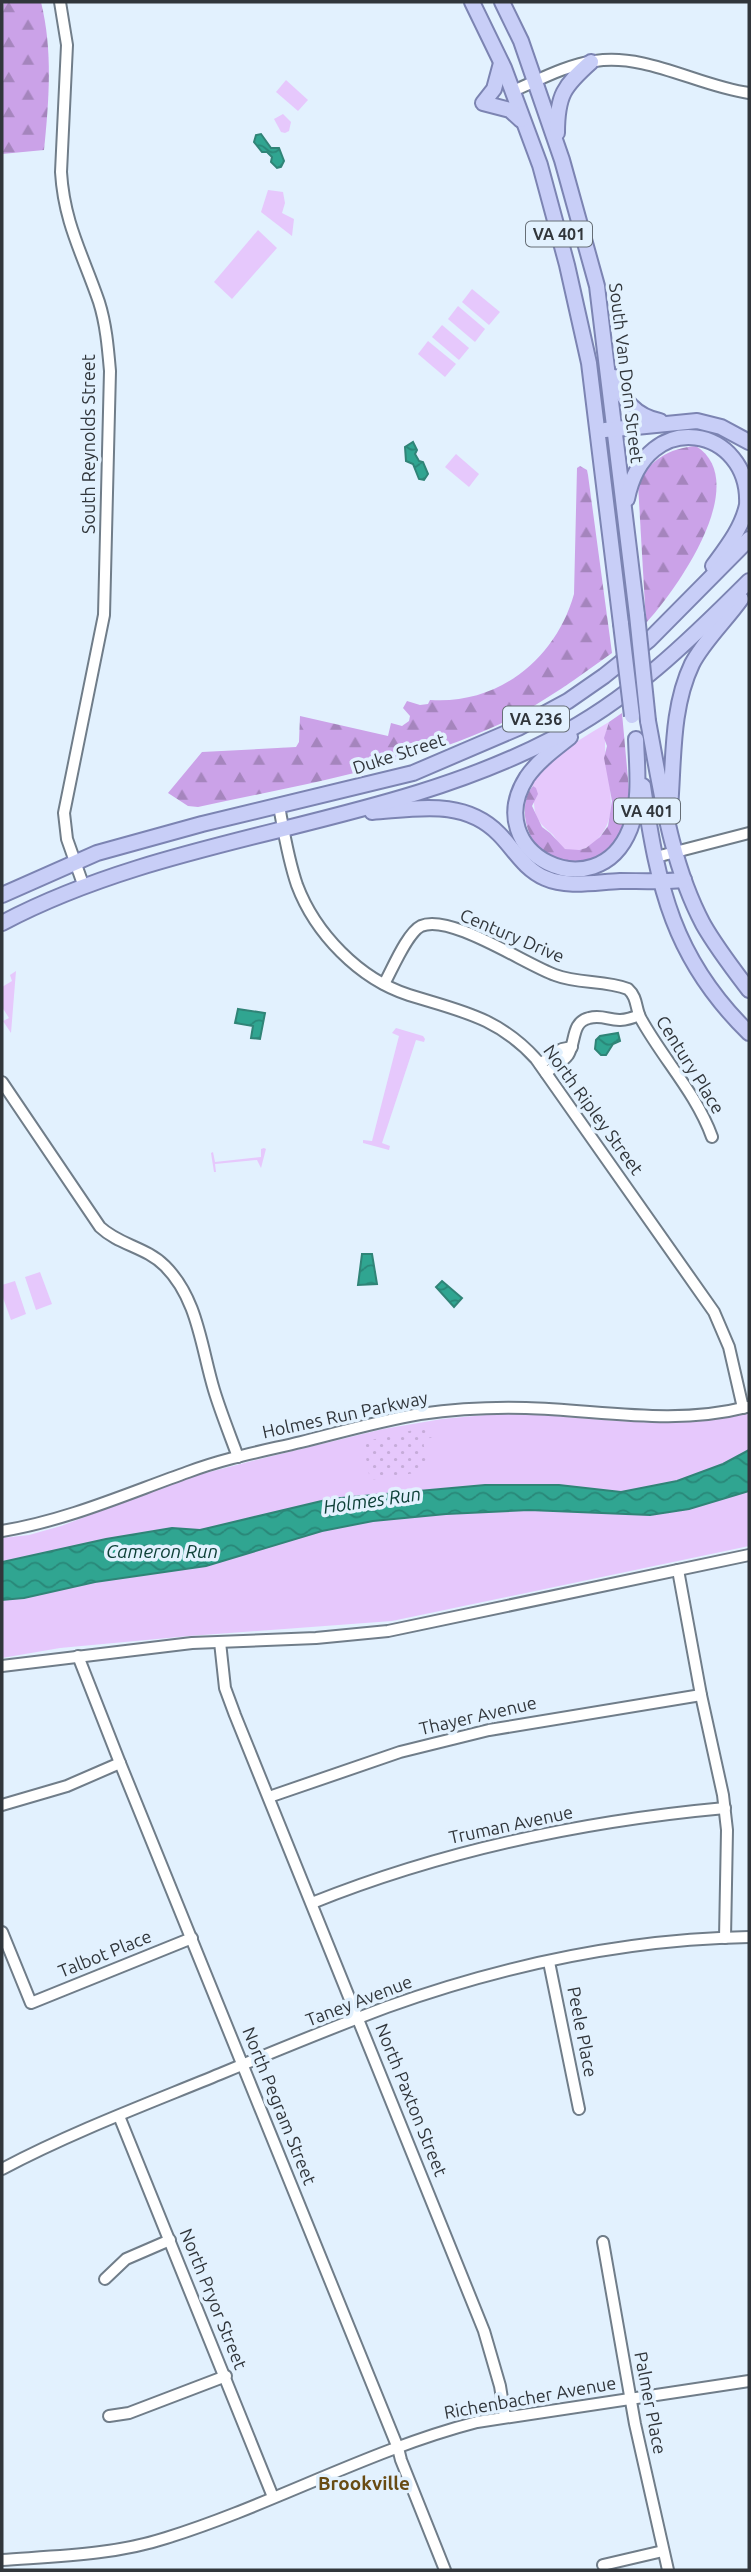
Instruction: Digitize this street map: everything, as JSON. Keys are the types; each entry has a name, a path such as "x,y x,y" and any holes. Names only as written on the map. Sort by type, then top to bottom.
{"main road":[{"name":"South Van Dorn Street","path":"472,2 501,61 540,165 589,363 636,739"},
{"name":"South Van Dorn Street","path":"502,2 521,41 535,82 579,214 597,286 648,721 669,826"},
{"path":"501,61 494,89 483,103 510,110 526,125"},
{"path":"556,145 560,96 571,80 591,61"},
{"path":"607,360 629,405 650,418 672,422"},
{"path":"597,431 672,422 709,422 749,442"},
{"path":"625,509 637,468 650,453 668,442 683,437 710,439 730,451 744,468 748,493 741,522 731,541 676,614"},
{"path":"599,448 616,445"},
{"name":"Duke Street","path":"2,895 74,863 141,841 413,773 452,759 519,728 568,701 604,676 676,614 749,539"},
{"name":"VA 236","path":"2,923 85,887 154,862 447,783 554,739 608,707 665,661 749,581"},
{"path":"669,826 677,714 682,690 693,661 749,588"},
{"path":"608,707 538,764 519,792 515,816 520,834 541,861 563,869 583,869 607,859 624,842 635,815 638,794 636,739"},
{"name":"VA 401","path":"636,739 667,906 693,965 732,1016 749,1033"},
{"path":"339,814 424,807 455,809 492,828 524,864 545,878 576,883 684,880"},
{"name":"VA 401","path":"669,826 684,880 703,923 749,990"}],"street":[{"name":"South Reynolds Street","path":"60,2 67,45 62,191 74,238 99,303 106,332 110,379 103,625 64,813 67,839 85,887"},
{"path":"513,91 591,61 618,60 749,93"},
{"name":"North Ripley Street","path":"279,806 287,852 298,887 311,913 343,953 384,984 477,1015 507,1032 525,1047 543,1069 714,1312 729,1347 746,1407"},
{"path":"656,856 749,833"},
{"name":"Century Drive","path":"384,984 414,931 421,926 438,925 475,936 555,975 628,989 634,994 639,1015"},
{"name":"Century Place","path":"543,1069 562,1049 572,1046 572,1036 577,1027 590,1017 625,1022 639,1015 704,1116 712,1137"},
{"path":"2,1082 100,1227 116,1239 153,1255 171,1271 182,1287 195,1317 214,1390 238,1457"},
{"name":"Holmes Run Parkway","path":"2,1531 87,1510 191,1471 238,1457 384,1421 456,1410 526,1408 659,1417 705,1415 746,1407"},
{"path":"2,1666 192,1643 326,1637 388,1631 749,1555"},
{"path":"678,1570 725,1808 725,1938"},
{"name":"North Paxton Street","path":"220,1642 225,1688 484,2331 500,2386 505,2417"},
{"name":"North Pegram Street","path":"78,1656 445,2570"},
{"name":"Thayer Avenue","path":"269,1797 354,1767 466,1735 545,1719 701,1695"},
{"path":"2,1805 67,1786 120,1763"},
{"name":"Truman Avenue","path":"312,1903 433,1860 497,1844 566,1829 725,1808"},
{"name":"Talbot Place","path":"2,1932 31,2003 192,1938"},
{"name":"Taney Avenue","path":"2,2169 34,2152 243,2064 359,2018 479,1979 550,1962 630,1948 749,1937"},
{"name":"Peele Place","path":"550,1962 579,2109"},
{"name":"North Pryor Street","path":"119,2116 273,2497"},
{"path":"105,2279 125,2259 170,2240"},
{"name":"Palmer Place","path":"603,2242 630,2399 667,2570"},
{"path":"109,2416 129,2413 226,2376"},
{"name":"Richenbacher Avenue","path":"2,2560 107,2550 165,2539 441,2431 505,2417 749,2381"},
{"path":"603,2565 663,2552"}],"shaded area":[{"path":"286,80 308,100 298,111 276,92"},
{"path":"283,114 291,122 289,131 285,133 281,132 274,119"},
{"path":"268,190 283,192 285,203 282,213 294,219 292,236 261,212"},
{"path":"258,230 277,248 232,299 214,282"},
{"path":"472,289 500,312 489,325 462,302"},
{"path":"458,306 485,329 475,342 448,319"},
{"path":"442,325 469,348 459,360 432,337"},
{"path":"428,341 456,364 445,377 418,354"},
{"path":"456,454 479,474 469,487 445,467"},
{"path":"609,722 605,753 611,802 609,818 603,832 591,845 579,850 565,849 540,822 535,812 533,786 528,788 554,758"},
{"path":"16,971 11,1033 3,1021 9,1018 2,1007 2,987 12,981 10,975"},
{"path":"396,1028 425,1039 424,1042 416,1040 382,1143 390,1146 389,1150 363,1143 363,1140 372,1141 399,1036 392,1033"},
{"path":"261,1149 266,1149 261,1168 257,1160 215,1164 214,1172 213,1152 215,1162 261,1157"},
{"path":"40,1272 52,1304 36,1310 25,1277"},
{"path":"15,1281 26,1314 11,1320 2,1295 2,1285"},
{"path":"507,1413 659,1423 719,1419 749,1413 749,1450 723,1464 677,1481 621,1492 559,1485 485,1485 330,1499 200,1530 172,1528 106,1539 2,1562 2,1538 29,1535 61,1526 190,1477 383,1429 442,1419"},
{"path":"430,1426 433,1437 423,1440 428,1471 370,1480 363,1442"},
{"path":"749,1491 749,1546 392,1621 60,1648 2,1658 2,1600 24,1598 95,1582 206,1566 322,1531 373,1521 529,1510 650,1515 689,1509"}],"green space":[{"path":"4,2 41,2 49,57 44,150 2,154"},
{"path":"696,446 711,462 716,483 714,507 692,559 646,623 638,484 648,468 661,457 678,449"},
{"path":"580,466 587,470 588,475 612,653 515,717 464,739 389,764 198,807 188,806 168,793 202,752 296,747 299,742 300,716 388,736 391,723 402,726 409,721 410,716 403,708 407,701 420,705 428,704 430,700 455,700 479,695 501,686 521,673 553,639 574,594 577,468"},
{"path":"622,713 630,801 620,838 605,854 591,860 576,863 548,856 537,846 529,833 525,812 529,792 533,786 536,788 538,794 532,806 542,827 565,849 586,848 600,837 608,826 612,801 604,758 607,746 604,738 609,722"}],"water":[{"path":"261,134 271,148 279,148 284,161 281,167 277,168 271,162 272,157 267,152 262,152 254,142 256,135"},
{"path":"413,442 417,450 415,454 419,461 423,462 428,474 424,480 419,479 413,464 406,461 405,447"},
{"path":"238,1009 265,1013 260,1039 251,1038 253,1026 235,1023"},
{"path":"618,1033 620,1041 613,1044 606,1055 601,1055 595,1049 596,1040 600,1036"},
{"path":"362,1254 372,1254 377,1284 358,1285"},
{"path":"442,1281 462,1298 454,1307 436,1287"},
{"name":"Cameron Run","path":"749,1450 749,1491 689,1509 650,1515 529,1510 373,1521 322,1531 206,1566 95,1582 24,1598 2,1600 2,1562 106,1539 172,1528 200,1530 330,1499 485,1485 559,1485 621,1492 677,1481 723,1464"}],"district":[{"name":"Brookville","path":"364,2483"}],"water label":[{"name":"Holmes Run","path":"372,1500"}]}
